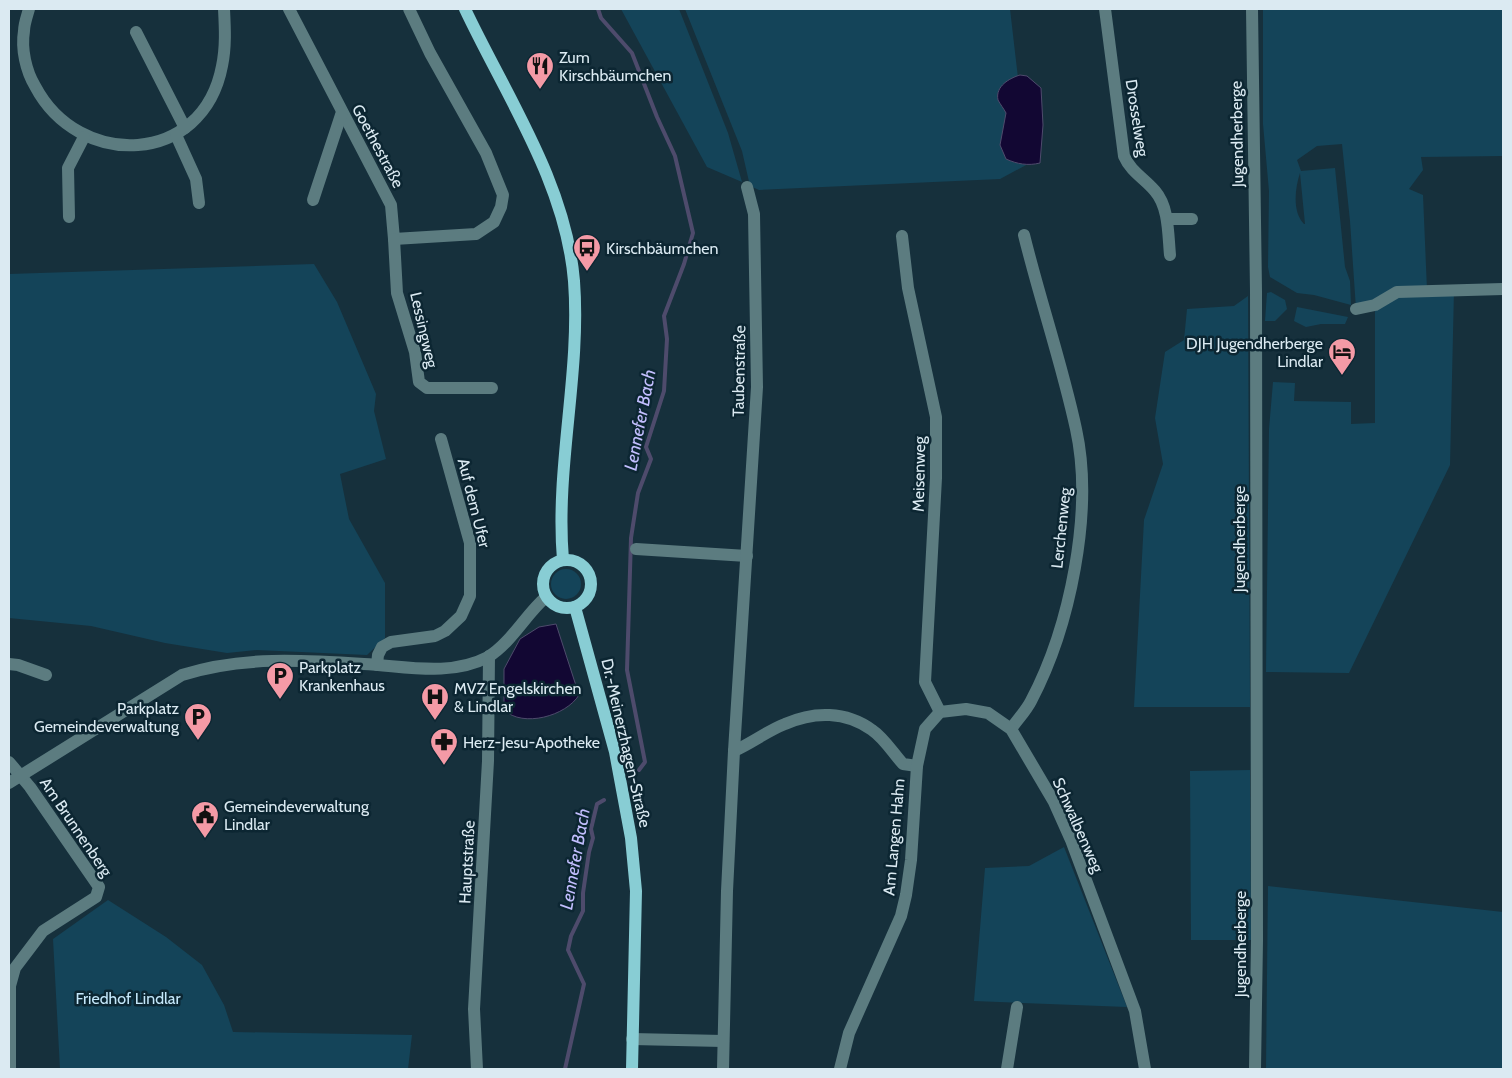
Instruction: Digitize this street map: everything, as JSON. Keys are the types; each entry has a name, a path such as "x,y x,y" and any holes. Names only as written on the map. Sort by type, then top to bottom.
{"main road":[{"path":"465,9 549,180 566,234 574,280 575,313 561,492 562,560"},
{"path":"562,560 576,562 582,566 590,578 591,585 586,598 575,607 559,607 546,597 543,578 554,564 562,560"},
{"name":"Dr.-Meinerzhagen-Straße","path":"575,607 615,752 631,838 636,891 632,1069"}],"street":[{"path":"29,9 23,31 29,75 43,103 61,122 84,137 131,147 165,140 180,131 202,111 213,93 222,68 226,34 224,9"},
{"name":"Goethestraße","path":"289,9 391,205 394,239"},
{"path":"394,239 476,234 494,222 501,207 503,195 486,153 430,53 409,9"},
{"name":"Drosselweg","path":"1106,9 1124,156 1129,167 1156,192 1167,218 1170,255"},
{"name":"Jugendherberge","path":"1252,9 1256,291 1257,940 1255,1069"},
{"path":"136,32 180,131 196,179 199,203"},
{"path":"314,200 342,112"},
{"path":"69,217 68,168 84,137"},
{"name":"Taubenstraße","path":"734,751 757,387 754,214 747,187"},
{"path":"1167,218 1192,219"},
{"name":"Lerchenweg","path":"1011,729 1030,702 1065,616 1082,506 1082,469 1076,430 1024,235"},
{"name":"Meisenweg","path":"902,236 908,288 936,417 936,478 925,682 940,712"},
{"name":"Lessingweg","path":"394,239 398,293 414,352 419,382 427,388 492,388"},
{"path":"1356,309 1375,304 1397,292 1503,289"},
{"name":"Auf dem Ufer","path":"377,665 378,655 382,647 391,642 435,636 445,631 461,616 470,596 470,543 441,439"},
{"path":"636,549 747,556"},
{"path":"9,783 182,675 210,666 255,660 444,669 469,665 489,656 510,637 531,610 546,597"},
{"name":"Hauptstraße","path":"477,1069 474,1010 488,761 489,656"},
{"path":"9,664 46,675"},
{"name":"Schwalbenweg","path":"940,712 966,709 988,713 1011,729 1054,802 1071,840 1135,1011 1145,1069"},
{"path":"917,766 925,729 940,712"},
{"name":"Am Langen Hahn","path":"734,751 755,742 784,724 811,715 832,714 851,719 873,730 903,764 917,766 906,895 901,916 849,1033 840,1069"},
{"path":"723,1069 727,891 734,751"},
{"path":"9,762 21,775"},
{"name":"Am Brunnenberg","path":"10,1069 10,986 15,968 43,931 96,897 99,887 21,775"},
{"path":"1007,1069 1017,1007"},
{"path":"632,1039 723,1041"}],"green space":[{"path":"621,9 679,9 728,133 742,182 707,167"},
{"path":"685,9 1010,9 1028,164 1000,179 759,190 750,186 742,151"},
{"path":"1263,9 1503,9 1503,156 1421,157 1423,170 1409,189 1423,195 1427,290 1454,290 1450,465 1349,673 1266,672 1269,429 1273,382 1295,383 1294,401 1351,402 1351,424 1375,423 1375,305 1356,309 1342,144 1317,146 1297,160 1301,171 1335,168 1345,267 1350,281 1351,305 1314,295 1297,293 1270,277 1268,267 1269,191 1263,124","holes":["1300,173 1305,224 1300,219 1296,207 1296,193"]},
{"path":"314,264 337,302 376,394 374,411 386,459 340,474 349,519 385,583 385,638 367,655 257,650 227,653 165,643 91,626 9,618 9,274"},
{"path":"1271,292 1285,300 1287,309 1275,321 1265,321 1267,293"},
{"path":"1248,296 1250,707 1134,707 1144,520 1163,464 1155,418 1165,352 1184,340 1187,309 1234,306"},
{"path":"1297,307 1348,317 1345,324 1321,324 1306,327 1294,321"},
{"path":"566,569 577,573 581,584 577,595 566,599 555,595 551,584 555,573"},
{"path":"1250,770 1251,940 1191,940 1190,771"},
{"path":"1064,847 1127,1007 974,1001 985,868 1029,866"},
{"path":"1268,886 1503,912 1503,1069 1266,1069"},
{"name":"Friedhof Lindlar","path":"108,900 166,937 202,965 224,1005 233,1032 412,1035 408,1069 60,1069 53,939"}],"shaded area":[{"path":"1020,75 1027,76 1041,88 1043,125 1040,163 1023,164 1006,159 1000,145 1006,113 998,100 999,91 1004,83"},
{"path":"556,624 579,695 573,702 555,714 533,719 512,715 504,710 504,669 520,639 539,627"}],"waterway":[{"name":"Lennefer Bach","path":"598,9 601,18 632,53 657,117 675,156 693,233 684,264 664,316 667,339 664,391 646,447 651,459 638,493 631,538 627,670 645,762 639,770"},
{"name":"Lennefer Bach","path":"565,1069 584,984 568,950 571,936 583,911 583,893 593,838 591,829 597,804 604,800"}],"place":[{"name":"Zum Kirschbäumchen","path":"540,90"},
{"name":"Kirschbäumchen","path":"587,272"},
{"name":"DJH Jugendherberge Lindlar","path":"1342,376"},
{"name":"Parkplatz Krankenhaus","path":"280,700"},
{"name":"MVZ Engelskirchen & Lindlar","path":"435,721"},
{"name":"Parkplatz Gemeindeverwaltung","path":"198,741"},
{"name":"Herz-Jesu-Apotheke","path":"444,766"},
{"name":"Gemeindeverwaltung Lindlar","path":"205,839"}]}
